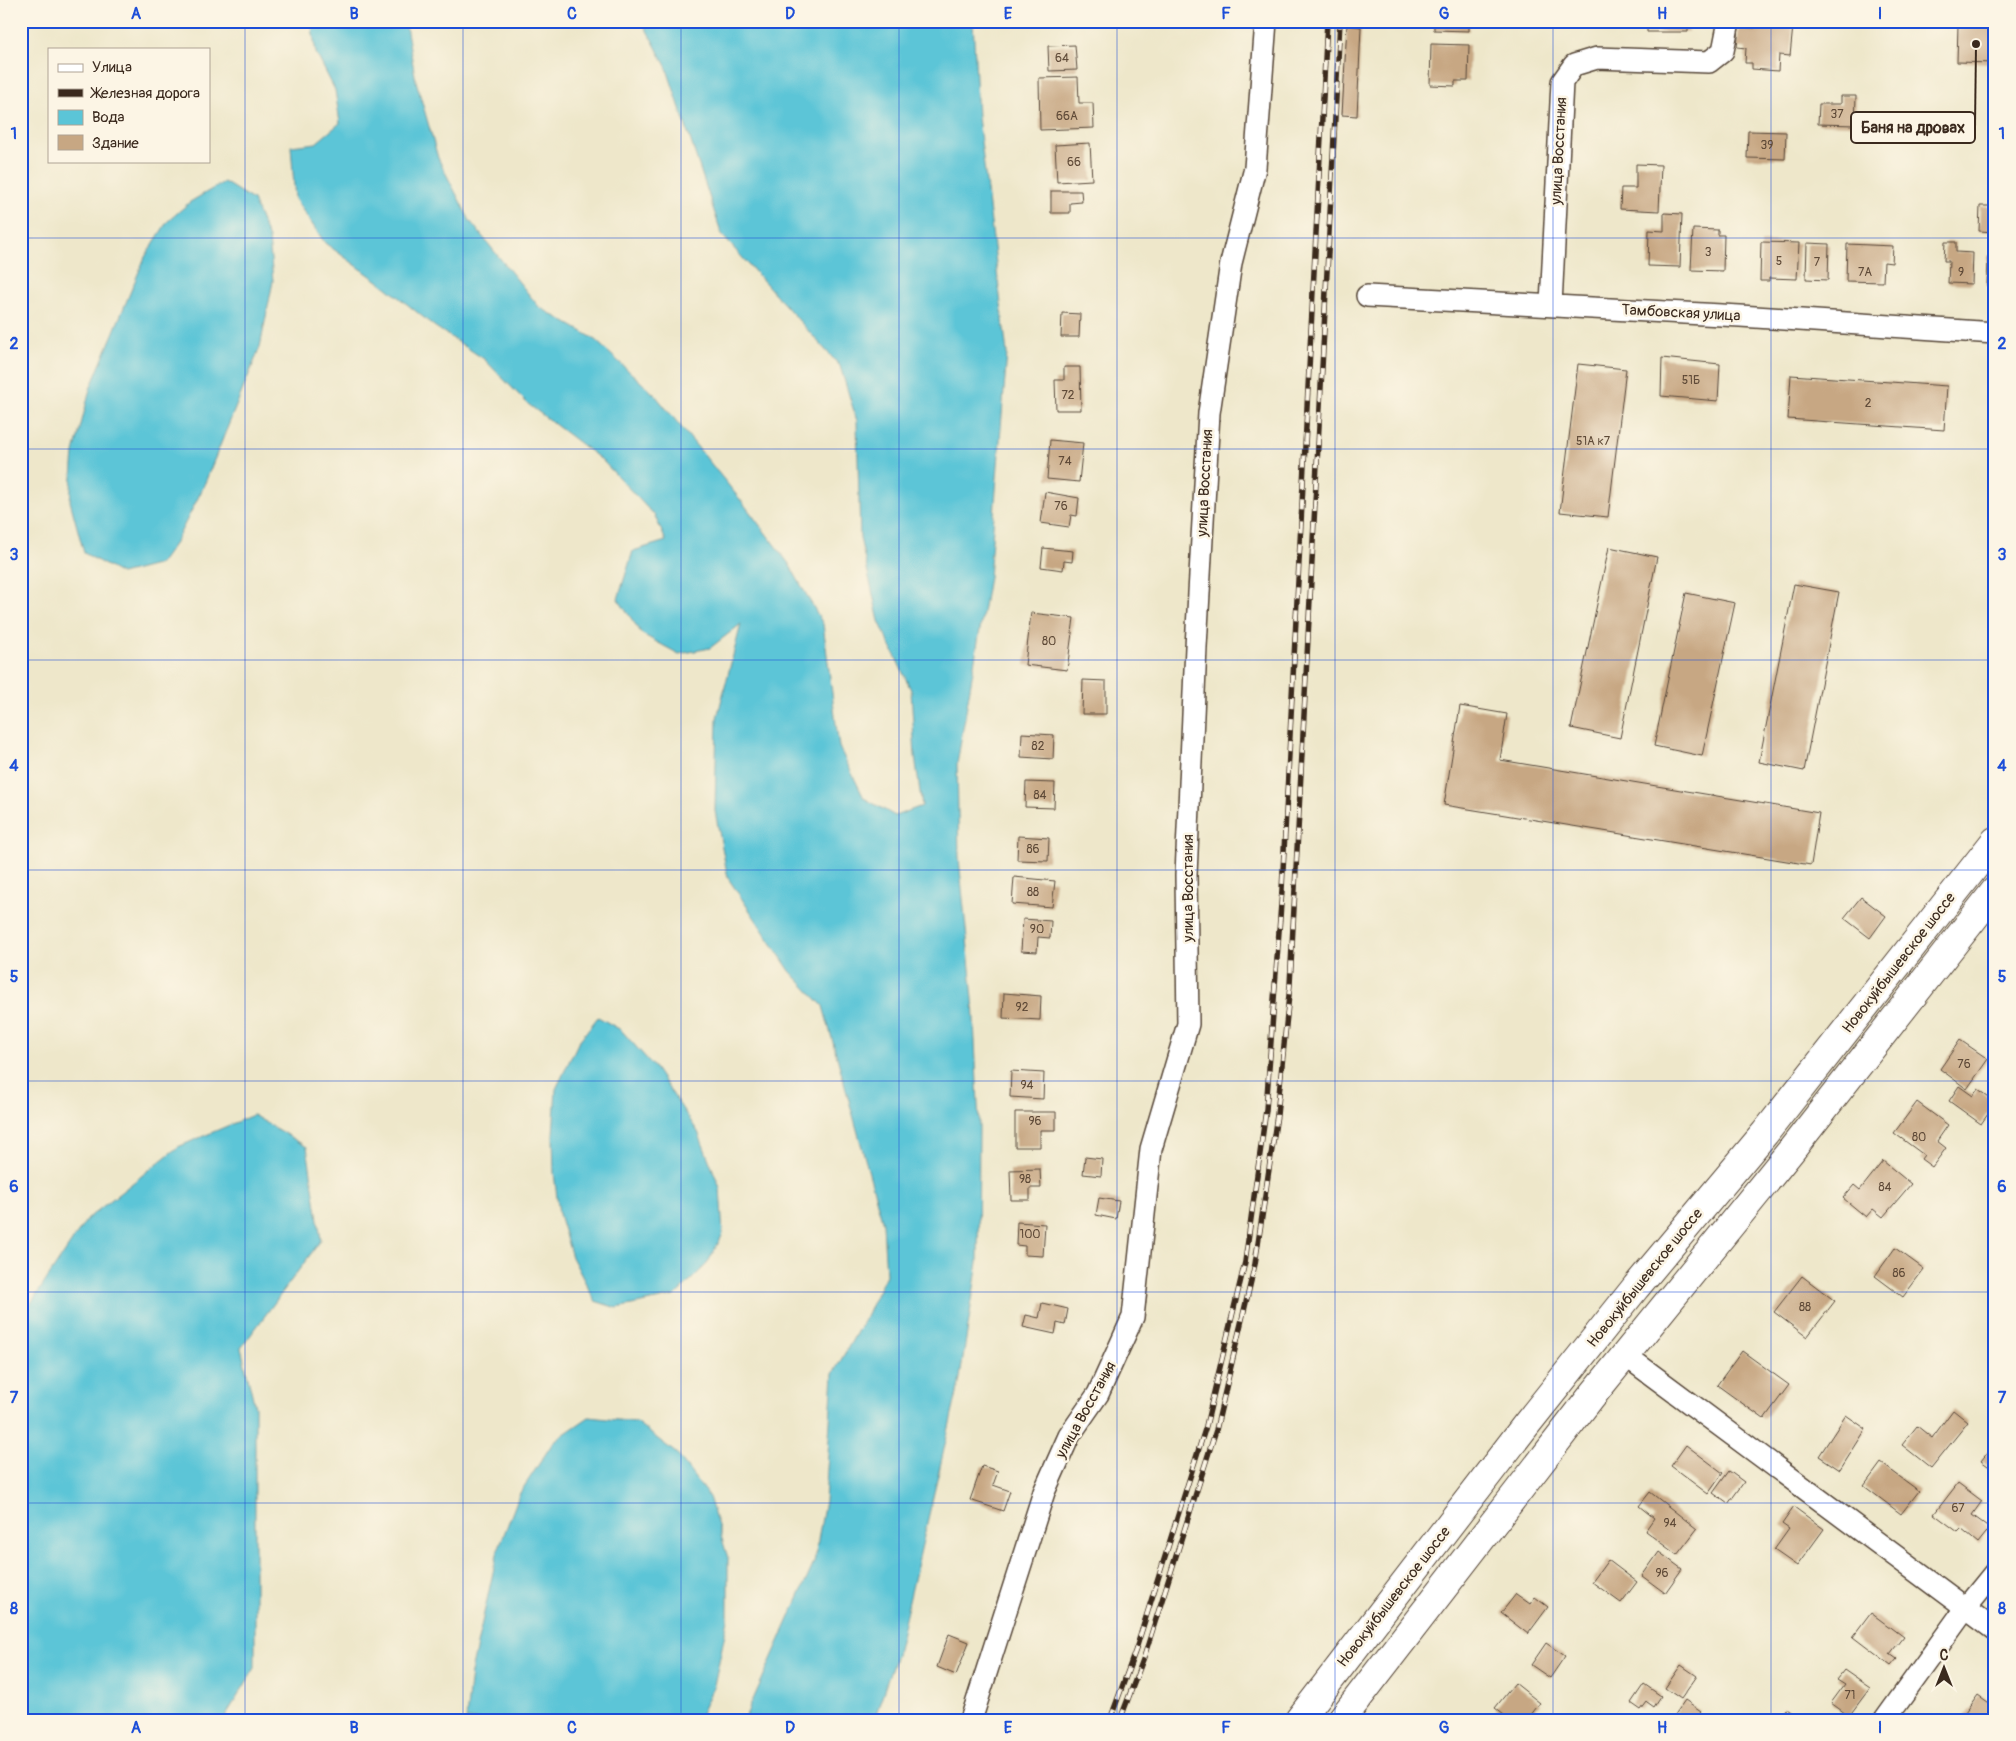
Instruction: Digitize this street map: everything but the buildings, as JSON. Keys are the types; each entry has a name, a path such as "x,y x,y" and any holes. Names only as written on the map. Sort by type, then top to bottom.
{"main road":[{"name":"Новокуйбышевское шоссе","path":"1300,1720 1532,1418 1636,1287 1771,1125 1995,841"},
{"name":"Новокуйбышевское шоссе","path":"1341,1720 1579,1413 1790,1152 1995,891"}],"street":[{"name":"улица Восстания","path":"971,1720 1044,1492 1069,1436 1098,1394 1133,1317 1151,1149 1188,1024 1186,875 1209,413 1231,263 1255,168 1266,21"},
{"name":"улица Восстания","path":"1551,305 1562,82 1574,65 1597,58 1709,62 1723,51 1729,21"},
{"name":"Тамбовская улица","path":"1367,296 1551,305 1995,333"},
{"path":"1626,1355 1995,1630"},
{"path":"1886,1720 1965,1609 1995,1572"}],"water":[{"path":"311,21 405,21 416,81 438,158 470,221 539,307 593,338 655,395 743,503 789,564 823,624 839,747 864,798 895,816 922,806 915,756 911,690 879,621 860,538 857,421 840,366 722,235 666,66 642,21 973,21 978,117 1007,353 989,577 957,764 959,859 973,999 979,1126 978,1262 959,1384 898,1649 874,1720 744,1720 814,1563 825,1501 833,1374 865,1318 886,1275 883,1224 823,1006 790,971 728,878 715,811 717,718 741,624 710,648 679,654 642,634 618,599 633,551 666,541 655,516 602,460 528,404 484,359 434,326 386,287 325,243 295,199 291,146 316,143 340,123 335,90 316,53"},
{"path":"224,182 253,200 269,239 273,281 260,347 202,490 175,543 160,564 121,574 84,553 70,501 74,453 90,389 145,257 167,222 190,202"},
{"path":"598,1017 621,1030 655,1068 698,1132 720,1188 723,1234 707,1264 675,1296 617,1308 595,1301 572,1257 559,1214 554,1173 553,1135 556,1089 579,1041"},
{"path":"253,1115 307,1147 321,1240 241,1348 255,1407 255,1668 223,1720 21,1720 21,1318 87,1219 178,1147"},
{"path":"589,1417 636,1422 676,1453 709,1497 728,1558 728,1619 714,1685 698,1720 466,1720 471,1672 498,1550 520,1493 554,1441"}],"railway":[{"path":"1110,1720 1136,1649 1206,1426 1245,1262 1266,1110 1282,890 1327,21"},
{"path":"1120,1720 1144,1657 1216,1430 1255,1264 1277,1115 1290,985 1340,21"}],"place":[{"name":"Баня на дровах","path":"1976,44"}]}
